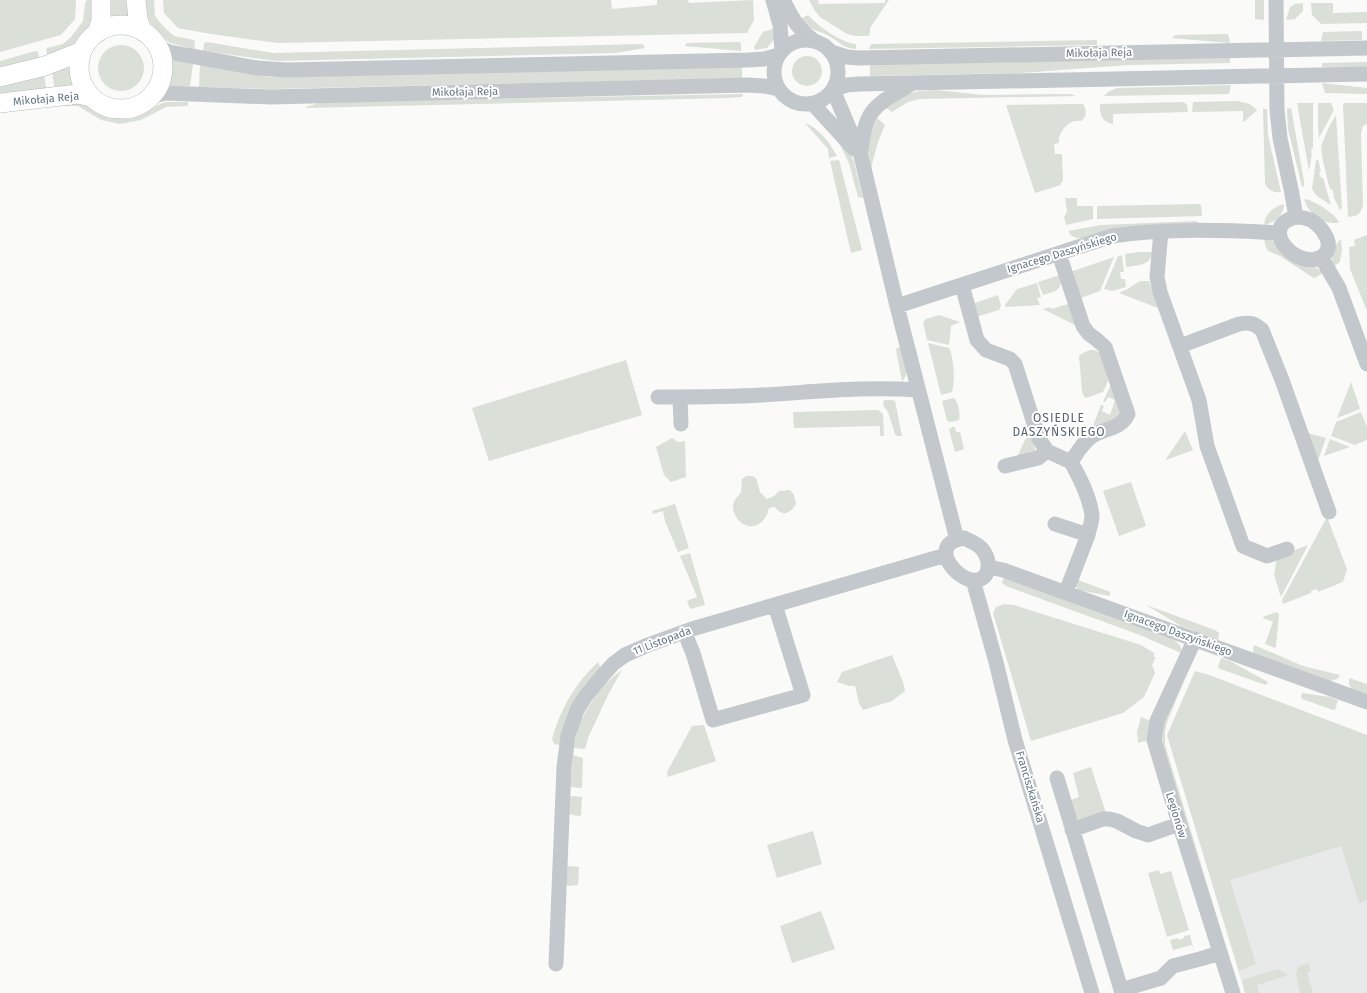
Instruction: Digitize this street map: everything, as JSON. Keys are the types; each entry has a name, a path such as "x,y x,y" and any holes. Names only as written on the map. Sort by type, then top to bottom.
{"main road":[{"path":"97,32 106,28 124,25 142,31 153,40 161,54 162,72 160,81 151,97 137,106 121,109 105,106 91,97 83,85 79,72 79,65 82,51 97,32 101,21 101,0"},
{"path":"136,0 138,19 142,31"},
{"path":"0,78 45,66 82,51"},
{"name":"Mikołaja Reja","path":"0,103 78,94 91,97"}],"street":[{"path":"773,0 780,25 780,53 775,66 774,74 779,89 790,100 798,103 813,104 821,101 833,90 839,74 836,58 826,46 813,40 800,30 783,0"},
{"path":"1276,0 1277,110 1280,138 1296,217"},
{"path":"157,46 169,52 257,68 286,70 748,60 764,59 780,53 792,43 813,40"},
{"name":"Mikołaja Reja","path":"831,52 847,57 858,58 1367,48"},
{"path":"833,90 847,85 859,84 1367,74"},
{"path":"861,156 866,124 872,111 877,106 911,84"},
{"name":"Mikołaja Reja","path":"151,97 166,93 271,96 747,85 779,89"},
{"path":"833,90 861,156 897,306 957,540"},
{"path":"813,104 861,156"},
{"path":"1296,217 1306,218 1322,229 1326,235 1328,245 1328,249 1325,254 1320,257 1310,259 1295,255 1285,247 1279,233 1281,227 1284,222 1296,217"},
{"path":"1161,231 1157,277 1160,292 1200,402 1207,446 1243,546 1266,556 1287,549"},
{"name":"Ignacego Daszyńskiego","path":"897,306 1112,236 1161,231 1279,233"},
{"path":"1059,254 1083,326 1089,334 1105,347 1128,414 1125,421 1118,426 1092,435 1082,445 1071,462"},
{"path":"1320,257 1339,288 1367,364"},
{"path":"962,285 977,340 986,350 1010,359 1015,364 1039,439 1047,451 1071,462 1082,483 1089,503 1092,517 1088,535 1066,592"},
{"path":"1180,346 1239,324 1249,322 1262,330 1282,380 1329,512"},
{"path":"658,397 762,395 791,392 891,389 918,390"},
{"path":"680,397 681,424"},
{"path":"1005,466 1038,458 1047,451"},
{"path":"1055,524 1088,535"},
{"path":"964,538 978,545 985,554 988,572 983,577 978,580 966,578 958,573 951,565 946,555 947,547 952,542 957,540 964,538"},
{"name":"11 Listopada","path":"556,964 566,748 571,724 585,697 613,664 625,655 692,629 946,555"},
{"name":"Ignacego Daszyńskiego","path":"988,567 1003,570 1066,592 1367,702"},
{"name":"Franciszkańska","path":"973,580 996,662 1015,740 1092,993"},
{"path":"688,641 713,720 803,695 775,605"},
{"name":"Legionów","path":"1194,639 1157,721 1154,740 1233,993"},
{"path":"1057,778 1121,992 1161,978 1173,966 1220,953"},
{"path":"1072,830 1103,819 1118,821 1136,831 1148,835 1179,824"}],"shaded area":[{"path":"0,0 76,0 75,19 61,35 0,52"},
{"path":"87,0 93,0 93,13 90,26 75,44 48,57 46,50 47,48 63,44 71,37 83,21 85,3"},
{"path":"109,0 129,0 130,19 110,19"},
{"path":"145,0 154,0 155,15 174,36 194,40 194,49 170,43 159,34 149,21"},
{"path":"163,0 611,0 612,9 657,5 657,0 688,0 689,3 753,0 754,20 747,33 277,43 178,28 164,13"},
{"path":"809,0 818,0 819,4 885,3 885,0 889,0 870,28 870,34 868,36 856,36 847,34 820,17"},
{"path":"1255,0 1264,0 1264,20 1255,19"},
{"path":"1303,3 1303,11 1295,19 1286,20 1290,7 1295,4"},
{"path":"1311,3 1333,3 1333,13 1367,12 1367,23 1321,24 1312,15"},
{"path":"808,15 830,33 844,41 856,44 856,49 844,46 827,35 806,25 800,19"},
{"path":"776,28 775,38 767,48 755,50 754,47 763,32"},
{"path":"1362,31 1362,40 1321,41 1323,32"},
{"path":"1228,34 1230,43 1172,38 1175,35"},
{"path":"1097,40 1097,45 869,49 871,44"},
{"path":"207,42 273,53 643,44 645,48 616,53 277,61 203,51 204,43"},
{"path":"740,42 741,51 685,46 687,43"},
{"path":"117,45 125,45 134,49 140,55 144,68 140,81 134,87 125,91 117,91 108,87 102,81 98,72 98,64 102,55 108,49"},
{"path":"35,51 38,52 40,60 0,67 0,61"},
{"path":"807,56 817,61 822,71 817,81 807,86 797,81 792,71 797,61"},
{"path":"1230,58 1230,63 1128,65 1021,73 870,76 870,64"},
{"path":"173,60 193,64 190,86 169,85 171,61"},
{"path":"1367,62 1367,67 1322,67 1322,63"},
{"path":"200,65 269,77 742,66 742,78 271,89 199,87"},
{"path":"71,67 75,88 55,91 52,72"},
{"path":"44,74 47,93 0,98 0,86"},
{"path":"1322,83 1367,88 1367,94 1325,93"},
{"path":"1231,85 1229,94 1104,96 1108,92 1117,88"},
{"path":"936,90 983,95 1070,94 1076,96 920,99 908,102 892,112 885,107 904,95 919,91"},
{"path":"743,94 742,97 728,98 306,108 322,102"},
{"path":"61,101 84,104 106,117 125,119 144,114 165,102 188,102 188,105 166,107 141,120 120,124 101,120 78,106 60,106 57,104"},
{"path":"1237,101 1250,104 1257,110 1243,122 1243,111 1192,112 1193,102"},
{"path":"1184,102 1187,105 1188,112 1113,114 1113,124 1109,123 1102,117 1100,111 1100,104"},
{"path":"1297,103 1313,103 1313,148 1309,171"},
{"path":"1318,103 1331,103 1334,110 1319,138 1318,125"},
{"path":"1367,103 1367,124 1363,126 1361,133 1363,205 1358,214 1348,217 1343,104"},
{"path":"1083,104 1086,113 1083,119 1081,121 1072,122 1065,127 1060,135 1059,143 1054,144 1055,154 1062,154 1063,182 1061,182 1061,185 1035,193 1006,105"},
{"path":"1291,108 1304,181 1304,186 1302,187 1288,129 1287,109"},
{"path":"1263,109 1267,109 1268,135 1281,192 1272,191 1265,184"},
{"path":"1336,115 1342,208 1340,210 1333,196 1332,189 1331,190 1329,186 1321,146"},
{"path":"877,118 885,125 878,142 871,168 869,155 870,143 872,131"},
{"path":"805,123 824,136 837,156 829,158 828,149"},
{"path":"838,141 849,151 854,162 863,198 858,197 849,163"},
{"path":"1318,159 1321,172 1319,172 1321,178 1323,178 1331,205 1317,196 1312,189 1316,160"},
{"path":"839,160 862,250 851,253 830,161"},
{"path":"1065,198 1077,198 1077,206 1093,206 1093,219 1066,225 1064,217 1067,212"},
{"path":"1304,199 1324,208 1338,220 1339,223 1327,222 1317,217 1309,210"},
{"path":"1284,204 1281,215 1272,222 1264,225 1268,214 1276,207"},
{"path":"1201,205 1202,216 1097,219 1097,206"},
{"path":"1197,221 1197,223 1095,234 1084,238 1074,237 1068,231 1101,225"},
{"path":"1367,235 1367,311 1350,269 1349,247 1355,246 1354,240"},
{"path":"1264,238 1271,240 1323,273 1315,278 1312,277 1280,256 1268,251"},
{"path":"1341,239 1342,249 1340,262 1334,266 1332,259 1333,251 1336,244"},
{"path":"1153,252 1149,260 1143,264 1126,267 1125,254"},
{"path":"1122,255 1124,272 1120,272 1121,279 1125,279 1126,287 1112,291 1104,289 1118,256"},
{"path":"1114,257 1100,291 1078,299 1070,272"},
{"path":"1060,275 1060,287 1055,291 1043,295 1038,282"},
{"path":"1140,281 1149,281 1158,308 1119,293"},
{"path":"1037,283 1041,297 1037,298 1040,305 1006,307 1005,305 1017,289"},
{"path":"998,295 1001,306 999,310 976,317 972,304"},
{"path":"1068,304 1079,327 1043,309 1051,307 1051,309"},
{"path":"939,315 960,322 951,326 949,345 927,340 923,322 926,319"},
{"path":"928,343 949,348 951,352 954,370 952,392 941,395"},
{"path":"901,347 907,369 905,378 902,381 896,350 897,348"},
{"path":"1090,350 1099,352 1107,373 1108,381 1103,392 1086,398 1082,391 1079,356"},
{"path":"626,360 642,415 489,461 472,408"},
{"path":"1112,382 1120,404 1120,417 1091,431 1101,405 1104,406 1102,411 1110,415 1115,400 1108,397 1105,402 1103,402"},
{"path":"1351,382 1360,409 1337,418"},
{"path":"954,398 959,408 960,417 959,420 951,422 947,421 942,401"},
{"path":"884,400 895,401 902,436 897,436 895,434 888,412 883,405"},
{"path":"878,410 883,414 884,436 880,436 880,426 794,428 793,412"},
{"path":"1361,412 1367,427 1367,440 1355,445 1331,436 1336,422"},
{"path":"952,427 955,427 956,432 960,432 964,449 955,452 949,430"},
{"path":"1185,431 1193,450 1166,460 1166,459"},
{"path":"1029,432 1036,452 1016,459"},
{"path":"1308,433 1326,438 1316,466"},
{"path":"672,438 678,442 685,441 686,477 671,482 664,475 656,447"},
{"path":"1330,439 1350,447 1324,456"},
{"path":"747,476 756,478 760,492 767,499 774,496 779,491 790,490 794,495 796,504 789,512 786,513 780,512 775,507 769,508 766,517 759,524 749,526 744,524 736,517 733,505 734,501 741,492 742,479"},
{"path":"1131,482 1146,526 1119,536 1103,491"},
{"path":"675,504 689,548 678,552 665,521 663,511 653,514 652,511"},
{"path":"1327,517 1347,569 1343,582 1318,592 1317,589 1311,591 1311,593 1283,604 1282,600"},
{"path":"1308,545 1281,597 1274,575 1277,557"},
{"path":"690,553 705,605 690,609 687,601 697,597 680,556"},
{"path":"1004,578 1174,640 1181,647 1181,653 1140,635 1006,586 1002,582"},
{"path":"1078,580 1110,592 1110,596 1078,590 1076,586"},
{"path":"1004,604 1014,605 1141,645 1154,653 1154,657 1156,657 1152,665 1155,673 1144,697 1123,713 1031,741 993,613 996,607"},
{"path":"1146,605 1215,630 1219,633 1218,640 1181,626"},
{"path":"1276,612 1279,614 1275,648 1265,644 1273,622 1263,617"},
{"path":"1254,645 1303,666 1340,675 1337,679 1330,681 1254,654"},
{"path":"892,655 905,691 892,701 863,710 859,703 855,686 849,686 837,682 842,672"},
{"path":"1221,658 1230,661 1268,682 1266,685 1220,669 1218,667"},
{"path":"598,662 600,669 560,745 554,744 552,739 564,707 575,688"},
{"path":"622,670 608,695 588,738 585,749 574,748 576,736 584,714 590,704 605,685"},
{"path":"1195,671 1367,735 1367,900 1359,903 1341,846 1230,880 1256,964 1239,971 1167,735"},
{"path":"1188,672 1167,722 1165,745 1229,957 1163,749 1163,725"},
{"path":"1349,678 1367,684 1367,696 1352,690 1349,684"},
{"path":"1302,693 1330,697 1338,700 1335,710 1302,699"},
{"path":"1141,717 1150,721 1149,740 1138,743 1137,732"},
{"path":"704,725 716,761 668,777 667,772 692,726"},
{"path":"1167,735 1367,735 1367,993 1245,993"},
{"path":"573,755 583,758 581,788 570,787"},
{"path":"1091,767 1106,813 1080,821 1077,819 1071,800 1079,797 1073,773"},
{"path":"570,796 582,797 581,815 569,814"},
{"path":"813,831 822,864 777,878 767,845"},
{"path":"567,867 579,867 578,885 568,886 566,884"},
{"path":"1159,870 1160,874 1171,871 1189,930 1167,937 1148,873"},
{"path":"821,911 835,949 792,963 780,926"},
{"path":"1190,935 1195,955 1192,945 1173,950 1170,940 1178,938 1178,940 1184,938 1184,936"},
{"path":"1308,963 1311,971 1307,972 1313,993 1300,993 1296,974 1298,967"},
{"path":"1278,969 1288,975 1257,985 1259,993 1245,993 1242,980"}],"district":[{"name":"OSIEDLE DASZYŃSKIEGO","path":"1059,425"}]}
